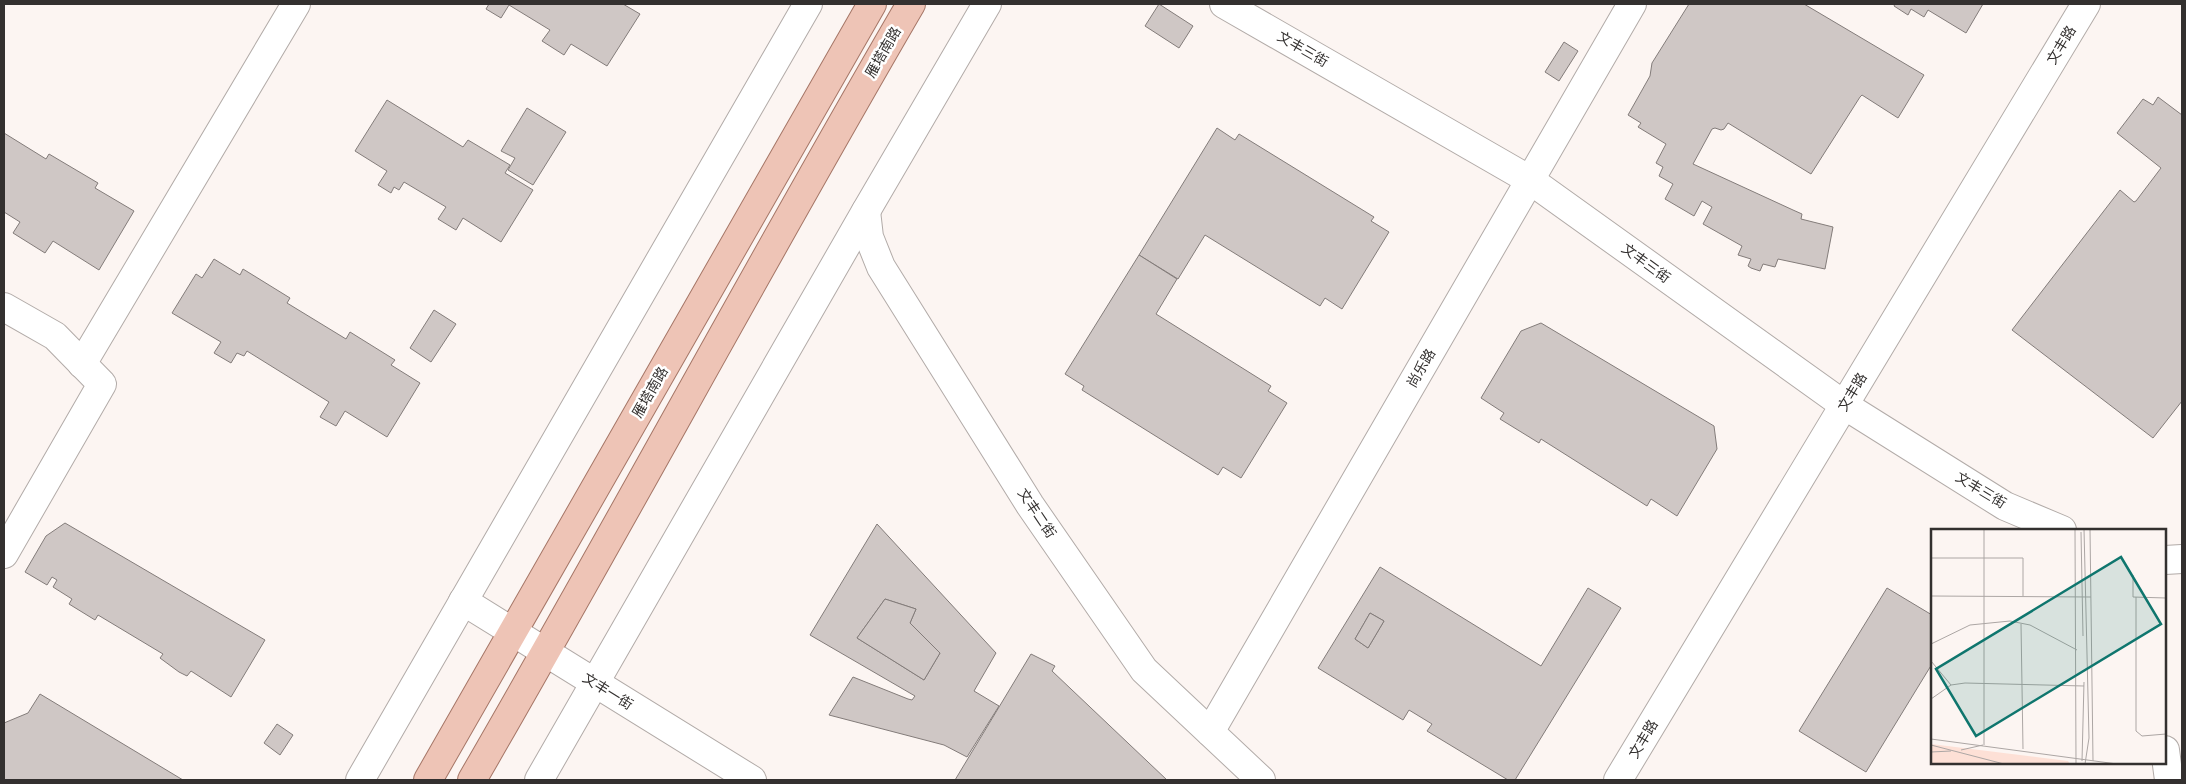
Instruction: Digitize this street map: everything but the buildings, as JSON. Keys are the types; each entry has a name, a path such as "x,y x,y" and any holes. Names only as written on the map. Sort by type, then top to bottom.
{"main road":[{"name":"雁塔南路","path":"428,780 872,4"},
{"name":"雁塔南路","path":"472,780 546,653 831,142 911,4"}],"street":[{"path":"82,364 296,4"},
{"path":"360,780 808,4"},
{"path":"539,780 987,4"},
{"name":"文丰三街","path":"1224,4 1530,180 1844,405 2005,506 2060,529"},
{"name":"尚乐路","path":"1210,732 1632,4"},
{"name":"文丰路","path":"1618,780 2086,4"},
{"name":"文丰二街","path":"866,211 869,237 881,267 1030,504 1144,670 1261,780"},
{"path":"4,307 55,336 102,384 4,554"},
{"path":"2166,560 2182,559"},
{"name":"文丰一街","path":"463,601 752,780"},
{"path":"2166,758 2169,780"}]}
